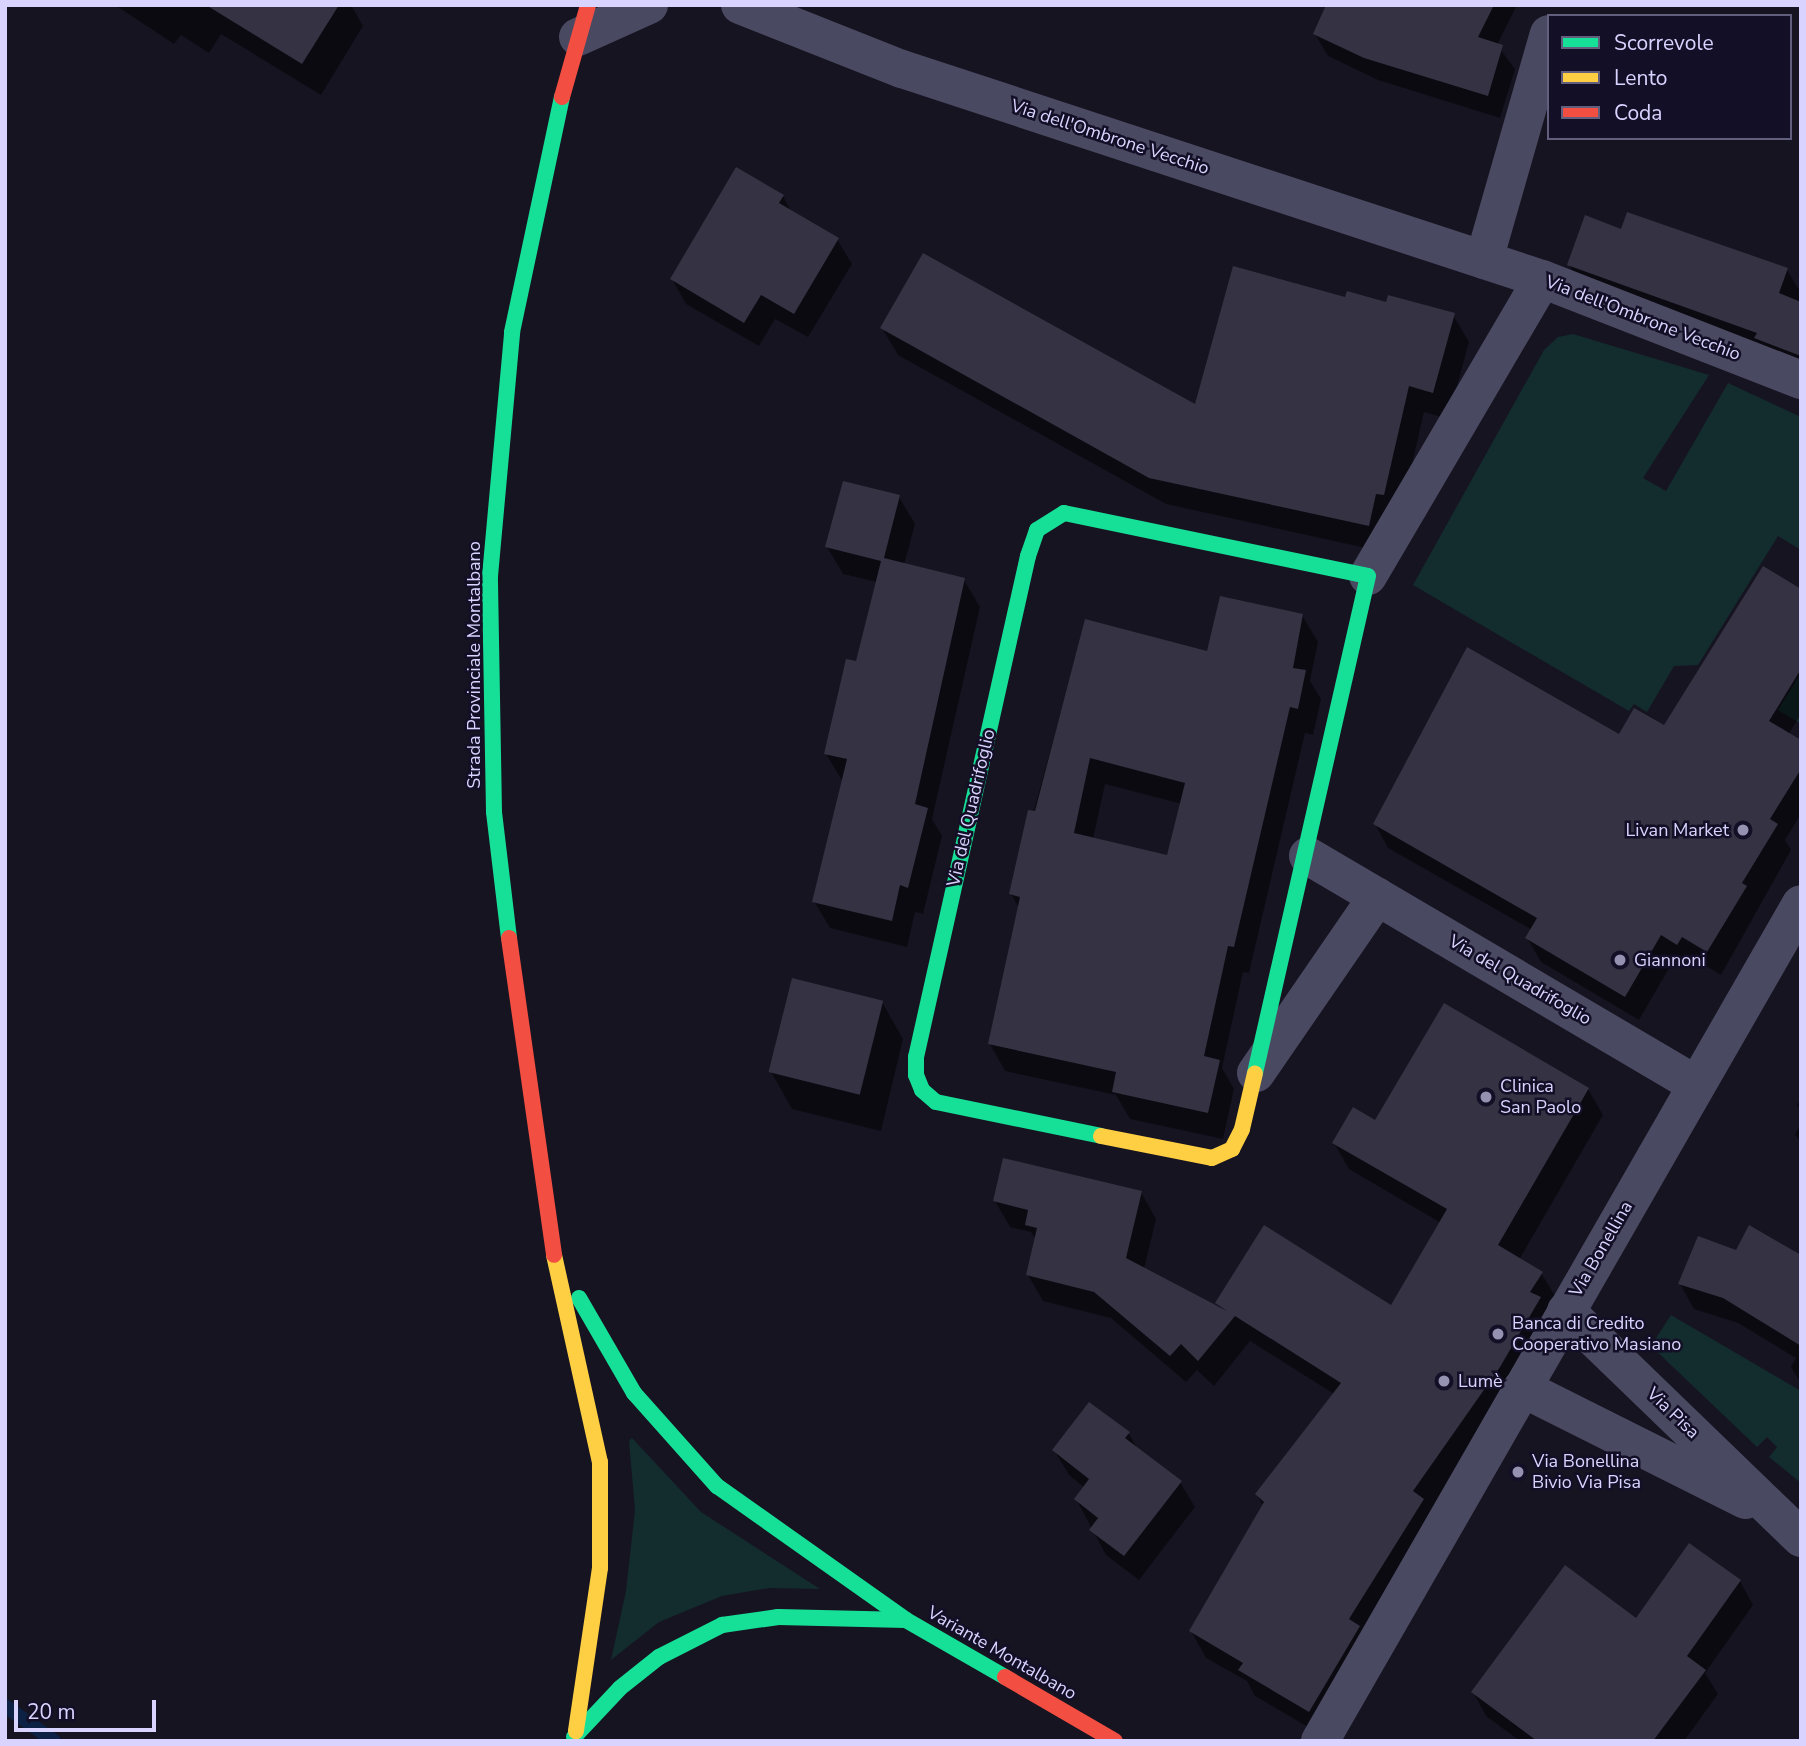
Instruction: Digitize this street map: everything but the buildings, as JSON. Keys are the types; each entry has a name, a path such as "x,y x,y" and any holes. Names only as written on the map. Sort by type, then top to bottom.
{"main road":[{"name":"Strada Provinciale Montalbano","path":"574,1736 600,1567 600,1462 552,1247 494,812 489,576 512,332 540,191 583,21"},
{"name":"Via del Quadrifoglio","path":"1073,513 1368,576 1308,856 1242,1129 1232,1149 1203,1159 936,1102 922,1090 916,1058 1037,530 1056,516 1073,513"},
{"name":"Strada Provinciale Montalbano","path":"552,1247 612,1361 687,1458 748,1512 906,1620"},
{"name":"Variante Montalbano","path":"574,1736 659,1657 722,1625 778,1617 906,1620 1115,1741"}],"street":[{"path":"583,21 649,5"},
{"name":"Via dell'Ombrone Vecchio","path":"740,5 902,69 1542,279 1801,380"},
{"path":"1484,260 1547,41"},
{"path":"1368,576 1542,279"},
{"name":"Via del Quadrifoglio","path":"1308,856 1695,1084"},
{"path":"1255,1075 1377,897"},
{"name":"Via Bonellina","path":"1320,1741 1695,1084 1801,904"},
{"name":"Via Pisa","path":"1566,1311 1790,1527"},
{"name":"Via Pisa","path":"1521,1388 1790,1527"}],"green space":[{"path":"1573,334 1709,375 1643,478 1666,491 1728,383 1801,417 1801,550 1778,536 1698,665 1674,666 1647,712 1634,704 1629,711 1413,585 1544,350 1558,337"},
{"path":"1801,673 1801,724 1778,710"},
{"path":"1671,1315 1801,1391 1801,1483 1769,1457 1777,1447 1767,1437 1757,1447 1651,1346"},
{"path":"632,1438 701,1512 820,1589 769,1588 722,1596 659,1622 611,1660 626,1591 635,1510 629,1441"}],"waterway":[{"path":"5,1706 54,1741"}],"traffic: fast":[{"path":"509,938 494,812 490,576 512,332 562,97"},
{"path":"1064,513 1368,576 1255,1073"},
{"path":"1064,513 1037,530 1028,556 916,1057 916,1075 922,1090 936,1102 1101,1136"},
{"path":"579,1298 634,1393 717,1486 906,1620 1005,1677"},
{"path":"574,1737 620,1688 659,1657 722,1625 778,1617 906,1620"}],"traffic: slow":[{"path":"1101,1136 1212,1158 1232,1149 1242,1129 1255,1073"},
{"path":"554,1255 600,1462 600,1568 576,1731"}],"traffic: jam":[{"path":"562,97 588,5"},
{"path":"509,938 554,1255"},
{"path":"1005,1677 1115,1741"}],"place":[{"name":"Livan Market","path":"1743,830"},
{"name":"Giannoni","path":"1620,960"},
{"name":"Clinica San Paolo","path":"1486,1097"},
{"name":"Banca di Credito Cooperativo Masiano","path":"1498,1334"},
{"name":"Lumè","path":"1444,1381"},
{"name":"Via Bonellina Bivio Via Pisa","path":"1518,1472"}]}
